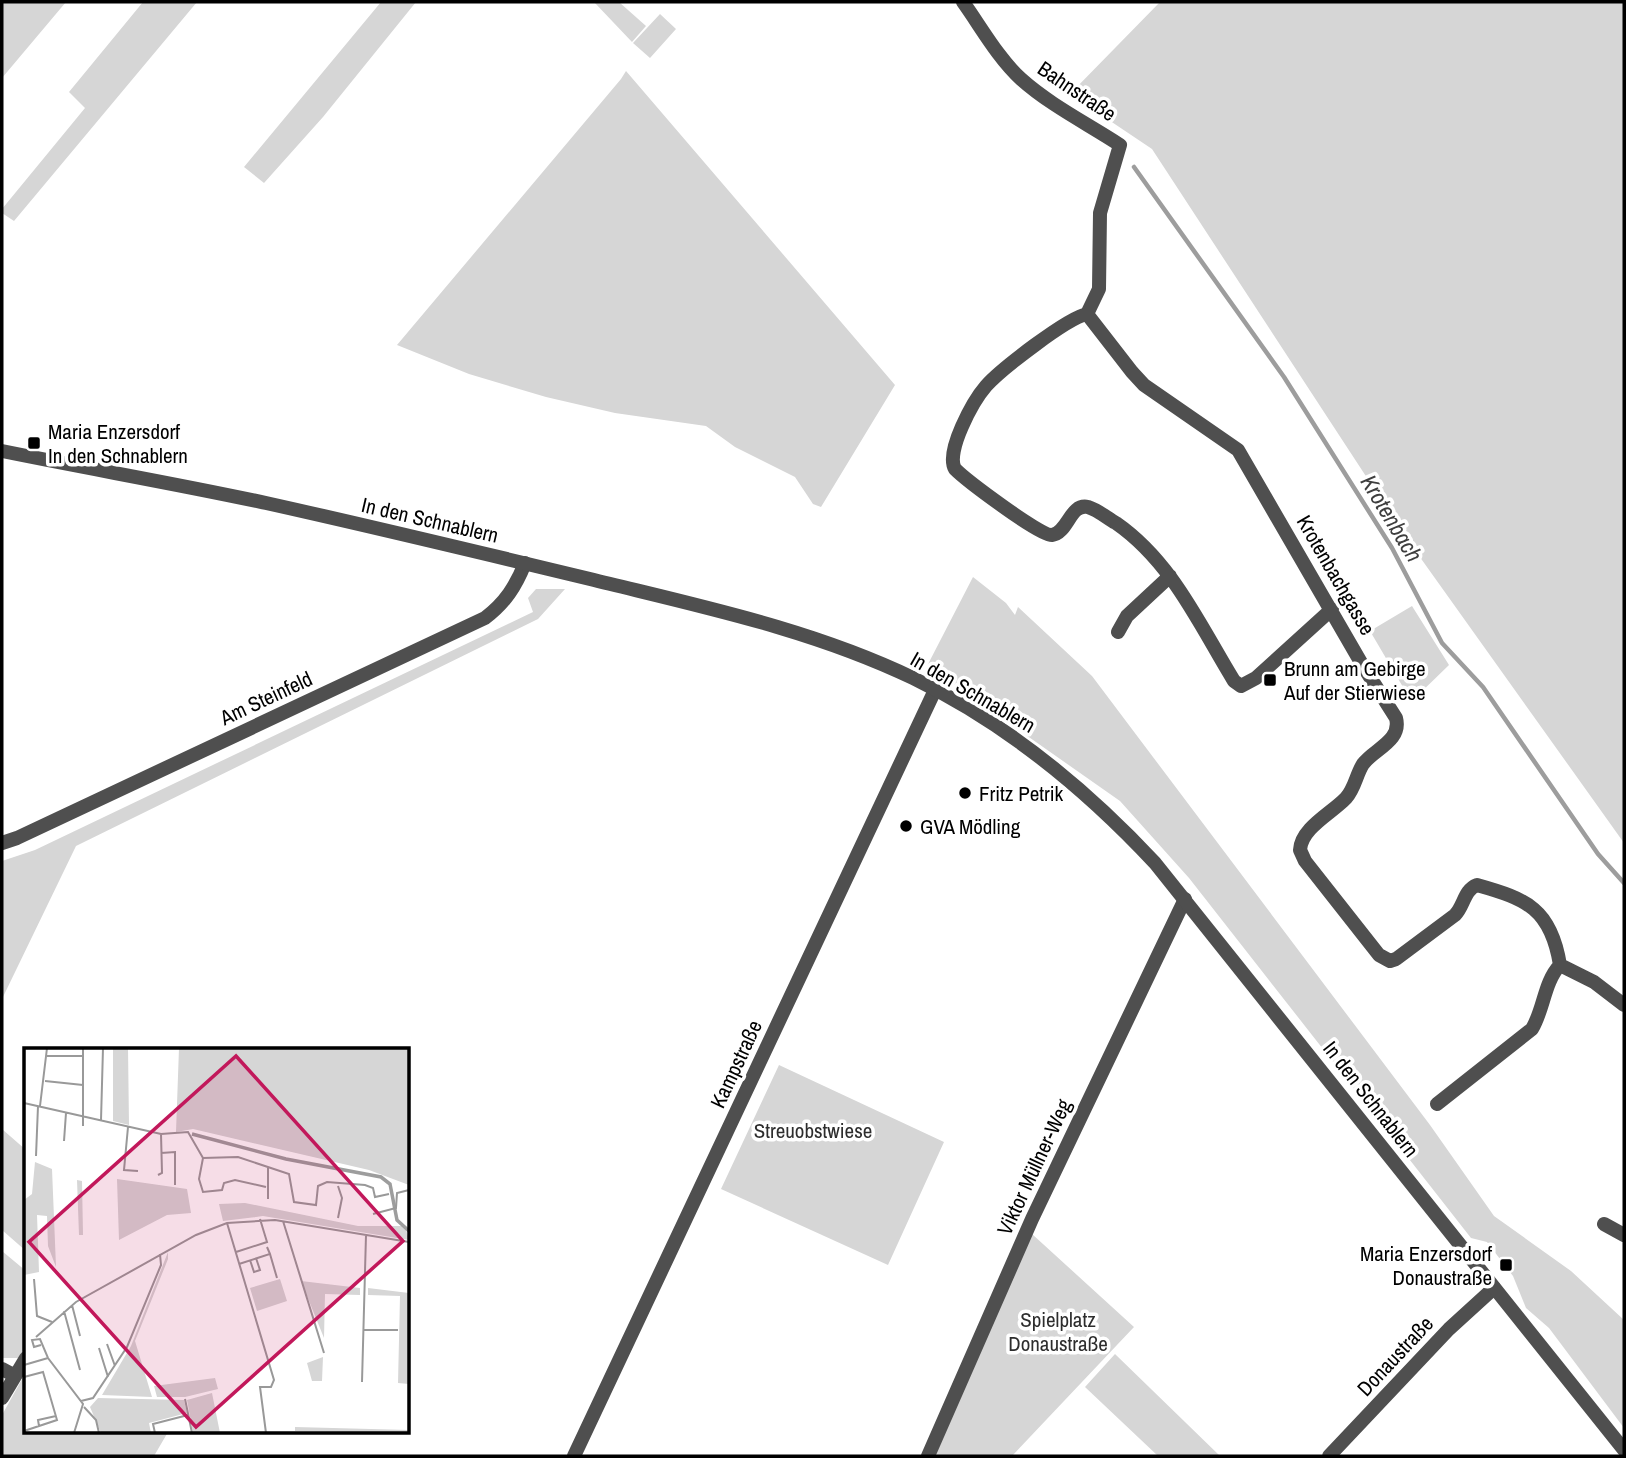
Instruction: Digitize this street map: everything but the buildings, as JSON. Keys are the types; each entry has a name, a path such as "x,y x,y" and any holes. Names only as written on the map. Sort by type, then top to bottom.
{"street":[{"name":"Bahnstraße","path":"963,2 1020,78 1051,102 1121,145 1100,213 1098,289 1087,314"},
{"path":"1087,314 1065,324 984,388 953,450 952,464 970,482 1047,535 1061,530 1078,509 1089,507 1134,536 1182,592 1234,681 1241,685 1256,678 1332,609"},
{"name":"Krotenbachgasse","path":"1087,314 1138,379 1238,450 1363,666 1393,712 1397,725 1388,742 1364,763 1346,799 1303,838 1300,850 1305,861 1379,955 1385,959 1394,960 1455,915 1468,891 1477,885 1513,895 1530,904 1546,924 1558,947 1560,965"},
{"name":"In den Schnablern","path":"2,452 265,503 525,563 753,620 873,660 980,715 1063,773 1126,832 1185,899 1624,1450"},
{"name":"Am Steinfeld","path":"2,843 18,838 485,618 512,591 525,563"},
{"path":"1118,632 1127,616 1170,576"},
{"name":"Kampstraße","path":"574,1456 935,690"},
{"name":"Viktor Müllner-Weg","path":"928,1456 1032,1219 1185,899"},
{"path":"1437,1104 1532,1029 1541,1012 1550,978 1560,965 1594,982 1624,1005"},
{"path":"1604,1224 1624,1235"},
{"name":"Donaustraße","path":"1329,1456 1449,1329 1494,1288"},
{"path":"2,1398 8,1373 24,1360"}],"green space":[{"path":"2,2 66,2 2,78"},
{"path":"143,2 197,2 14,221 2,213 2,209 85,108 69,92"},
{"path":"381,2 416,2 323,117 264,183 244,167"},
{"path":"594,2 619,2 646,26 632,42"},
{"path":"1160,2 1624,2 1624,843 1407,539 1152,149 1070,94"},
{"path":"660,14 676,29 650,58 633,43"},
{"path":"626,71 895,385 821,507 813,504 795,477 735,447 706,426 615,413 546,397 469,374 397,345"},
{"path":"973,577 1006,603 1015,615 1018,607 1092,676 1430,1125 1494,1216 1571,1271 1624,1320 1624,1428 1549,1328 1526,1308 1513,1276 1487,1242 1471,1238 1189,878 1120,801 956,686 925,670"},
{"path":"536,589 565,589 538,619 76,846 2,999 2,861 35,850 533,612 528,598"},
{"path":"1412,606 1449,665 1413,700 1370,631"},
{"name":"Streuobstwiese","path":"779,1065 944,1142 888,1265 721,1189"},
{"path":"2,1129 24,1148 24,1249 2,1230"},
{"name":"Spielplatz Donaustraße","path":"1032,1234 1134,1327 1012,1456 935,1456"},
{"path":"2,1251 24,1269 24,1349 19,1358 2,1358"},
{"path":"1115,1354 1220,1456 1158,1456 1085,1387"},
{"path":"24,1376 24,1434 167,1434 154,1456 2,1456 2,1415"}],"waterway":[{"name":"Krotenbach","path":"1134,167 1284,377 1392,548 1442,643 1483,687 1598,854 1624,883"}],"place":[{"name":"Maria Enzersdorf In den Schnablern","path":"34,443"},
{"name":"Brunn am Gebirge Auf der Stierwiese","path":"1270,680"},
{"name":"Fritz Petrik","path":"965,793"},
{"name":"GVA Mödling","path":"906,826"},
{"name":"Maria Enzersdorf Donaustraße","path":"1506,1265"}]}
